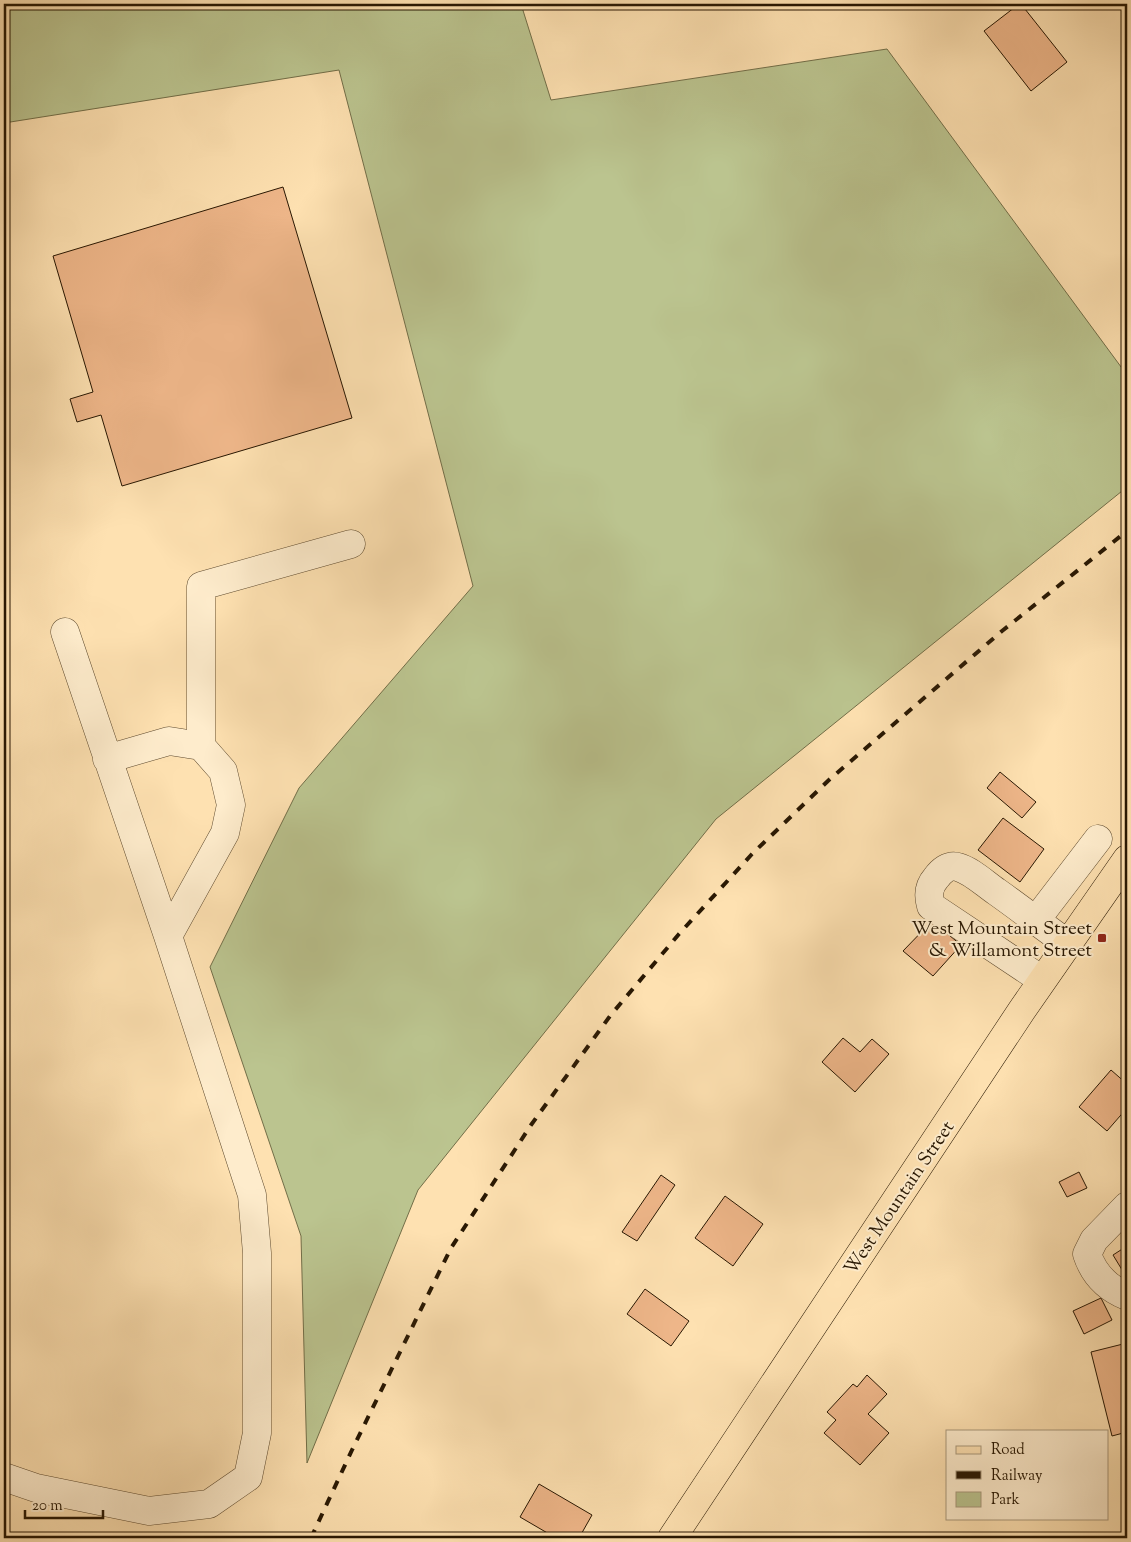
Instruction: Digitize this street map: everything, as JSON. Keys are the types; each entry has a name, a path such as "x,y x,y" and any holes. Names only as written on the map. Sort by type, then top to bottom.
{"main road":[{"name":"West Mountain Street","path":"672,1538 1042,980 1125,870"}],"lane":[{"path":"201,746 201,586 351,544"},
{"path":"4,1477 36,1488 150,1511 209,1504 248,1477 257,1433 257,1253 252,1195 168,936 65,632"},
{"path":"108,759 169,741 201,746 223,771 231,805 225,833 168,936"},
{"path":"1036,920 1098,839"},
{"path":"1042,980 931,906 929,890 940,872 948,868 957,867 977,878 1068,944"},
{"path":"1127,1206 1094,1240 1087,1254 1099,1278 1115,1291 1127,1296"}],"green space":[{"path":"4,4 521,4 551,100 887,49 1127,375 1127,487 716,819 418,1190 307,1463 301,1236 210,967 299,788 473,586 339,70 4,123"}],"building":[{"path":"1021,4 1067,62 1031,91 984,31"},
{"path":"283,187 352,418 122,486 101,415 77,422 70,399 93,392 53,256"},
{"path":"1000,772 1036,802 1022,818 987,788"},
{"path":"1003,818 1044,849 1020,882 978,850"},
{"path":"932,921 961,945 933,976 903,951"},
{"path":"843,1038 860,1052 872,1039 889,1054 855,1092 822,1062"},
{"path":"1111,1070 1127,1084 1127,1108 1107,1131 1079,1107"},
{"path":"1079,1172 1087,1188 1067,1197 1059,1182"},
{"path":"661,1175 675,1185 637,1241 622,1232"},
{"path":"725,1196 763,1224 733,1266 695,1238"},
{"path":"1127,1246 1127,1278 1113,1255"},
{"path":"645,1289 689,1321 671,1346 627,1314"},
{"path":"1101,1298 1112,1320 1084,1334 1073,1311"},
{"path":"1127,1343 1127,1432 1112,1436 1091,1352"},
{"path":"867,1375 887,1394 868,1414 889,1433 860,1465 824,1433 836,1420 827,1412 853,1384 857,1387"},
{"path":"539,1484 592,1515 579,1538 556,1538 520,1517"}],"railway":[{"path":"311,1538 451,1248 531,1125 610,1016 679,934 752,854 830,779 1002,631 1127,531"}],"place":[{"name":"West Mountain Street & Willamont Street","path":"1102,938"}]}
